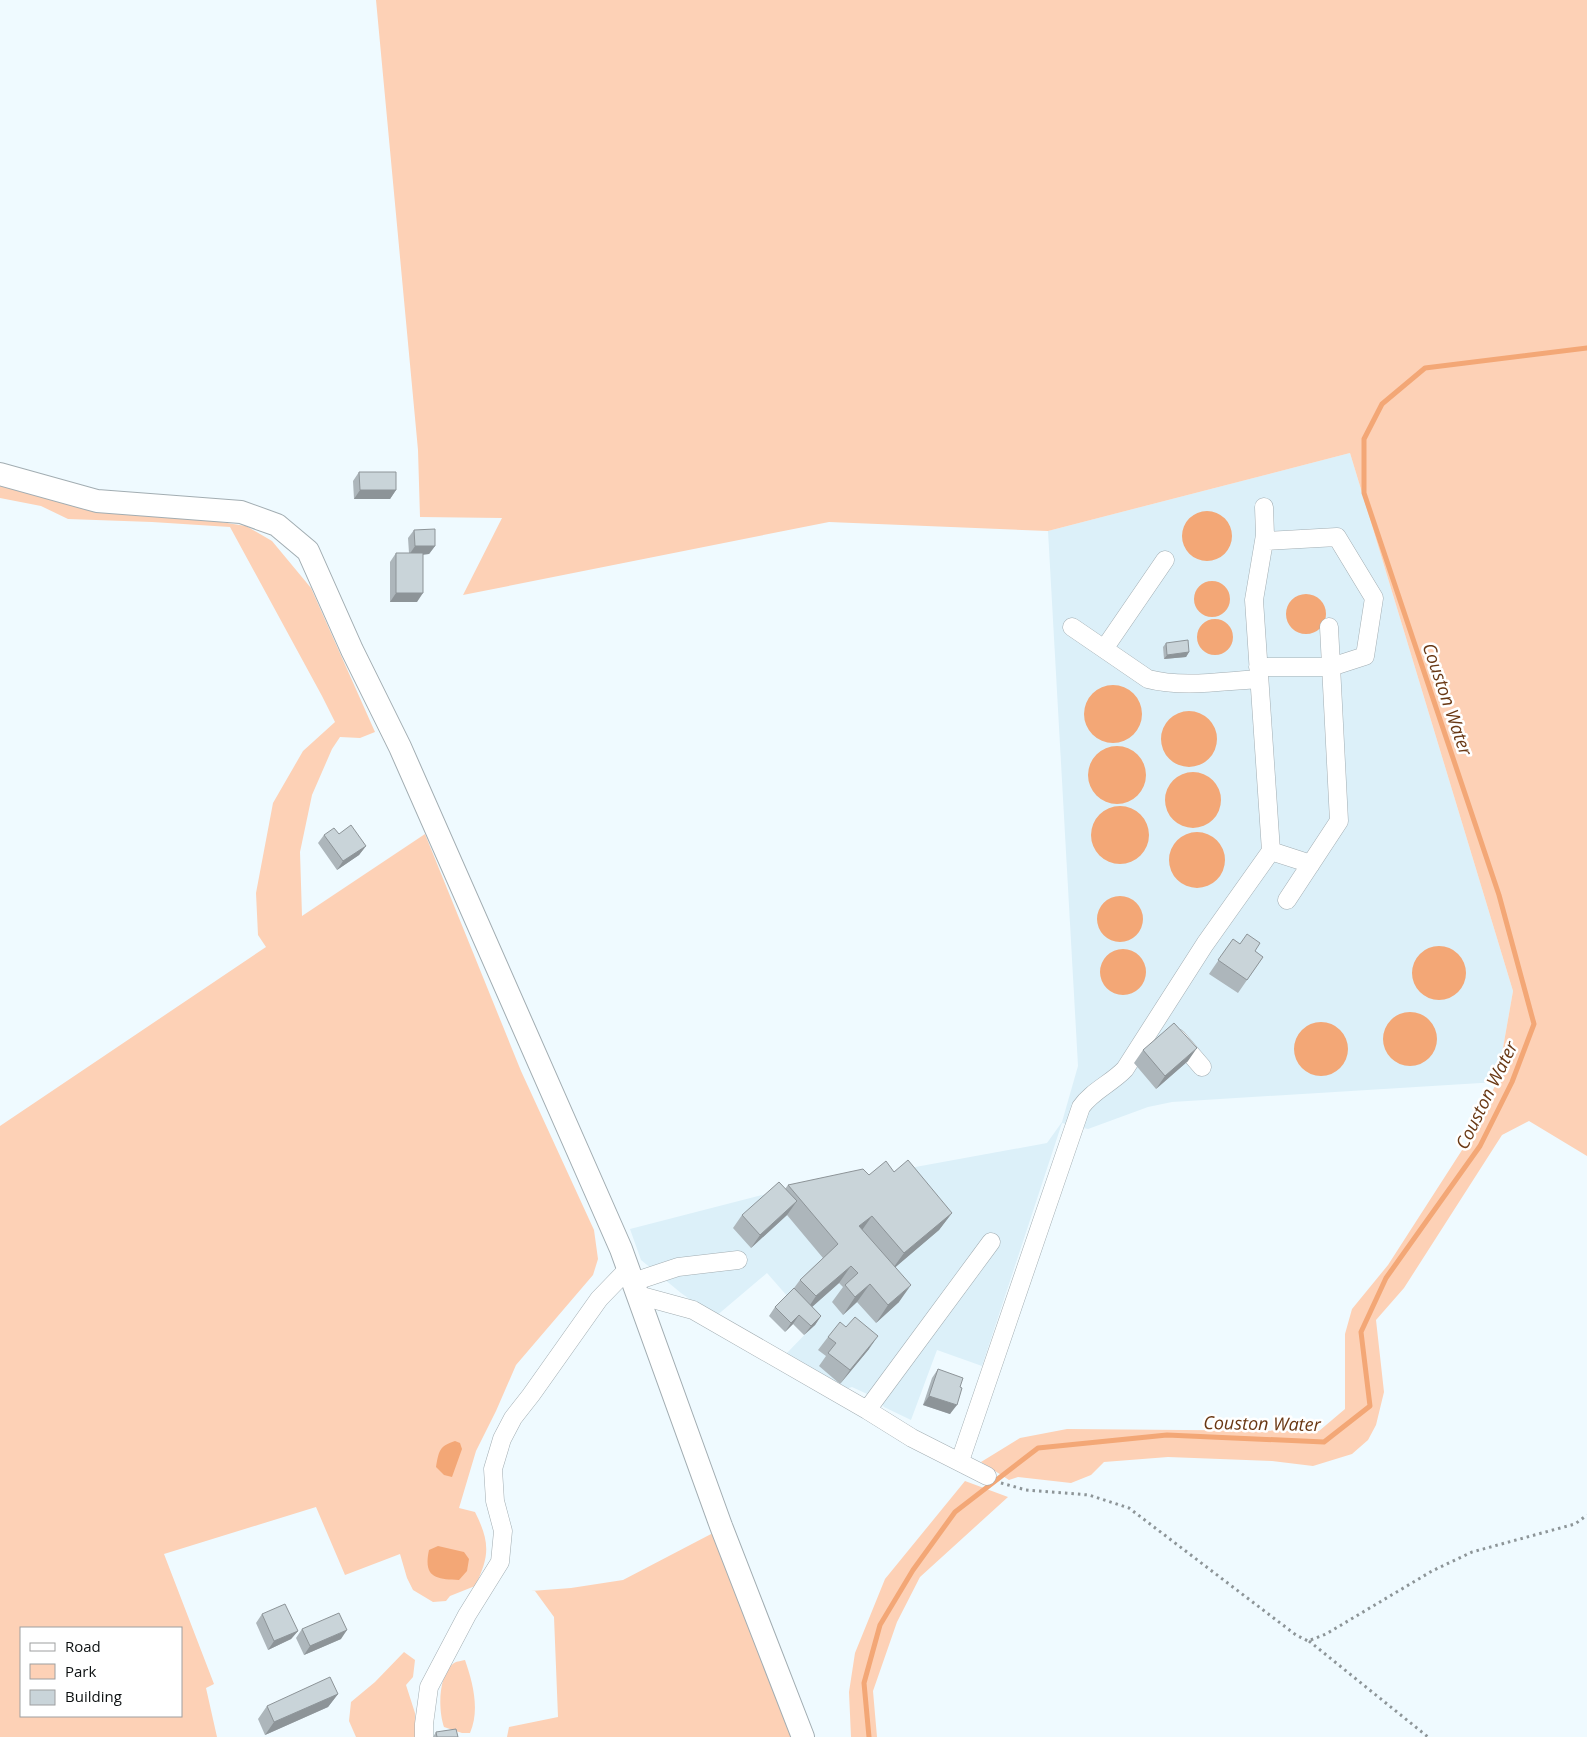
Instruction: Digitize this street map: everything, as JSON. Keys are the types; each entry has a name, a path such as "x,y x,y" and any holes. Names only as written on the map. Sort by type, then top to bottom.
{"main road":[{"path":"0,474 97,501 241,512 276,525 308,551 352,650 400,747 633,1282 721,1526 803,1737"}],"street":[{"path":"960,1461 1080,1108 1087,1098 1118,1077 1126,1069 1205,944 1271,851 1254,600 1264,541 1264,507"},
{"path":"1072,627 1148,679 1160,682 1182,683 1259,673 1331,667 1366,656 1374,598 1337,537 1264,541"},
{"path":"1104,648 1165,560"},
{"path":"1287,900 1339,821 1329,627"},
{"path":"1271,851 1311,864"},
{"path":"1158,1017 1202,1067"},
{"path":"867,1410 991,1242"},
{"path":"424,1737 429,1687 467,1615 500,1562 503,1531 495,1501 493,1469 502,1439 512,1418 531,1395 599,1299 633,1282 678,1267 738,1260"},
{"path":"633,1282 693,1310 912,1438 988,1476"}],"path":[{"path":"1007,1486 1026,1490 1089,1495 1129,1508 1296,1635 1308,1641 1428,1737"},
{"path":"1308,1641 1326,1634 1432,1571 1472,1552 1575,1524 1587,1515"}],"shaded area":[{"path":"1350,453 1513,991 1497,1082 1172,1102 1148,1107 1088,1129 1062,1123 982,1366 937,1350 911,1420 884,1407 880,1400 852,1387 842,1390 785,1355 815,1324 767,1273 715,1317 681,1293 641,1260 630,1229 762,1195 1047,1143 1062,1122 1078,1066 1048,531"},
{"path":"1207,511 1216,513 1227,522 1232,536 1230,545 1221,556 1207,561 1198,559 1187,550 1182,536 1184,527 1193,516"},
{"path":"1212,581 1219,582 1225,586 1229,592 1229,606 1225,612 1219,616 1212,617 1205,616 1199,612 1195,606 1194,599 1195,592 1199,586 1205,582"},
{"path":"1310,594 1317,597 1323,603 1326,614 1325,622 1317,631 1310,634 1302,634 1295,631 1287,622 1286,610 1289,603 1298,595"},
{"path":"1215,619 1222,620 1228,624 1232,630 1232,644 1228,650 1222,654 1215,655 1208,654 1202,650 1198,644 1197,637 1198,630 1202,624 1208,620"},
{"path":"1113,685 1129,690 1137,698 1142,714 1137,730 1129,738 1113,743 1097,738 1089,730 1084,714 1089,698 1097,690"},
{"path":"1184,711 1194,711 1209,719 1215,728 1217,739 1215,750 1209,759 1194,767 1184,767 1173,762 1166,755 1161,744 1161,734 1166,723 1173,716"},
{"path":"1117,746 1128,748 1141,759 1146,775 1144,786 1133,799 1117,804 1106,802 1093,791 1088,775 1090,764 1101,751"},
{"path":"1193,772 1204,774 1213,780 1219,789 1221,800 1219,811 1213,820 1204,826 1193,828 1182,826 1173,820 1167,811 1165,800 1167,789 1173,780 1182,774"},
{"path":"1120,806 1131,808 1144,819 1149,835 1147,846 1136,859 1120,864 1109,862 1096,851 1091,835 1093,824 1104,811"},
{"path":"1197,832 1208,834 1217,840 1223,849 1225,860 1223,871 1217,880 1208,886 1197,888 1186,886 1177,880 1171,871 1169,860 1171,849 1177,840 1186,834"},
{"path":"1115,896 1125,896 1139,906 1143,919 1139,932 1133,938 1125,942 1115,942 1101,932 1097,924 1097,914 1107,900"},
{"path":"1439,946 1449,948 1458,954 1464,963 1466,973 1464,983 1458,992 1449,998 1439,1000 1429,998 1420,992 1414,983 1412,973 1414,963 1420,954 1429,948"},
{"path":"1123,949 1136,953 1142,959 1146,972 1142,985 1136,991 1123,995 1110,991 1104,985 1100,972 1104,959 1110,953"},
{"path":"1405,1012 1415,1012 1425,1016 1433,1024 1437,1039 1433,1054 1425,1062 1415,1066 1405,1066 1395,1062 1387,1054 1383,1044 1383,1034 1387,1024 1395,1016"},
{"path":"1316,1022 1326,1022 1336,1026 1344,1034 1348,1049 1344,1064 1336,1072 1326,1076 1316,1076 1306,1072 1298,1064 1294,1054 1294,1044 1298,1034 1306,1026"},
{"path":"455,1441 460,1443 462,1449 452,1477 444,1475 436,1467 443,1447"},
{"path":"438,1546 464,1552 469,1559 467,1571 459,1580 444,1579 430,1572 428,1566 429,1550"}],"green space":[{"path":"376,0 1587,0 1587,1156 1529,1121 1502,1135 1404,1288 1376,1320 1384,1392 1376,1425 1368,1440 1352,1454 1313,1466 1272,1461 1168,1457 1104,1462 1091,1475 1071,1483 1018,1477 1009,1480 981,1462 1020,1438 1067,1429 1319,1431 1345,1409 1345,1334 1352,1309 1388,1265 1464,1147 1497,1082 1513,991 1350,453 1048,531 829,522 463,595 502,518 420,517 418,450"},
{"path":"0,486 246,526 272,541 311,588 375,732 360,738 340,737 332,749 312,795 300,852 302,916 425,834 521,1071 594,1230 598,1259 593,1275 516,1365 476,1451 459,1508 475,1512 486,1541 486,1557 475,1586 450,1596 446,1601 433,1602 413,1590 407,1578 400,1554 345,1575 316,1507 164,1554 214,1684 206,1688 217,1737 0,1737 0,1126 266,947 258,935 256,893 273,803 303,751 335,722 230,527 68,519 41,506 0,498"},
{"path":"965,1481 1008,1497 920,1577 897,1622 873,1691 877,1737 851,1737 849,1692 855,1653 885,1579"},
{"path":"713,1533 791,1737 507,1737 509,1727 558,1717 554,1617 535,1591 531,1591 571,1588 623,1580"},
{"path":"404,1652 415,1660 413,1677 406,1685 415,1713 417,1737 356,1737 349,1721 351,1702 375,1682"},
{"path":"465,1660 473,1687 475,1706 475,1715 470,1733 462,1733 444,1727 440,1702 442,1684 449,1668 454,1663"}],"building":[{"path":"359,472 396,472 396,490 360,490"},
{"path":"435,529 435,546 415,546 414,530"},
{"path":"396,553 423,553 423,593 396,593"},
{"path":"1188,640 1189,652 1167,655 1166,643"},
{"path":"351,825 366,846 343,861 324,835 334,828 339,834"},
{"path":"1247,934 1260,943 1255,951 1263,957 1247,980 1218,960 1233,939 1240,944"},
{"path":"1174,1023 1197,1048 1165,1076 1143,1050"},
{"path":"908,1160 952,1213 904,1253 872,1216 859,1226 911,1285 888,1305 870,1284 855,1297 845,1285 858,1273 851,1266 816,1296 800,1280 838,1244 788,1185 863,1169 869,1175 886,1161 894,1172"},
{"path":"779,1182 797,1201 760,1235 742,1215"},
{"path":"794,1288 821,1316 811,1326 799,1315 791,1323 775,1307"},
{"path":"855,1317 878,1336 850,1370 828,1353 836,1343 828,1337 840,1322 846,1327"},
{"path":"938,1369 963,1378 957,1405 929,1396"},
{"path":"285,1604 298,1631 274,1641 262,1614"},
{"path":"339,1613 347,1630 310,1646 302,1629"},
{"path":"330,1677 338,1694 274,1722 267,1706"},
{"path":"456,1729 458,1737 437,1737 436,1732"}],"waterway":[{"name":"Couston Water","path":"869,1737 864,1683 880,1625 913,1570 955,1512 1038,1448 1167,1435 1324,1442 1370,1406 1361,1332 1386,1278 1480,1146 1512,1082 1534,1024 1499,895 1364,493 1364,439 1382,404 1425,368 1587,348"}]}
